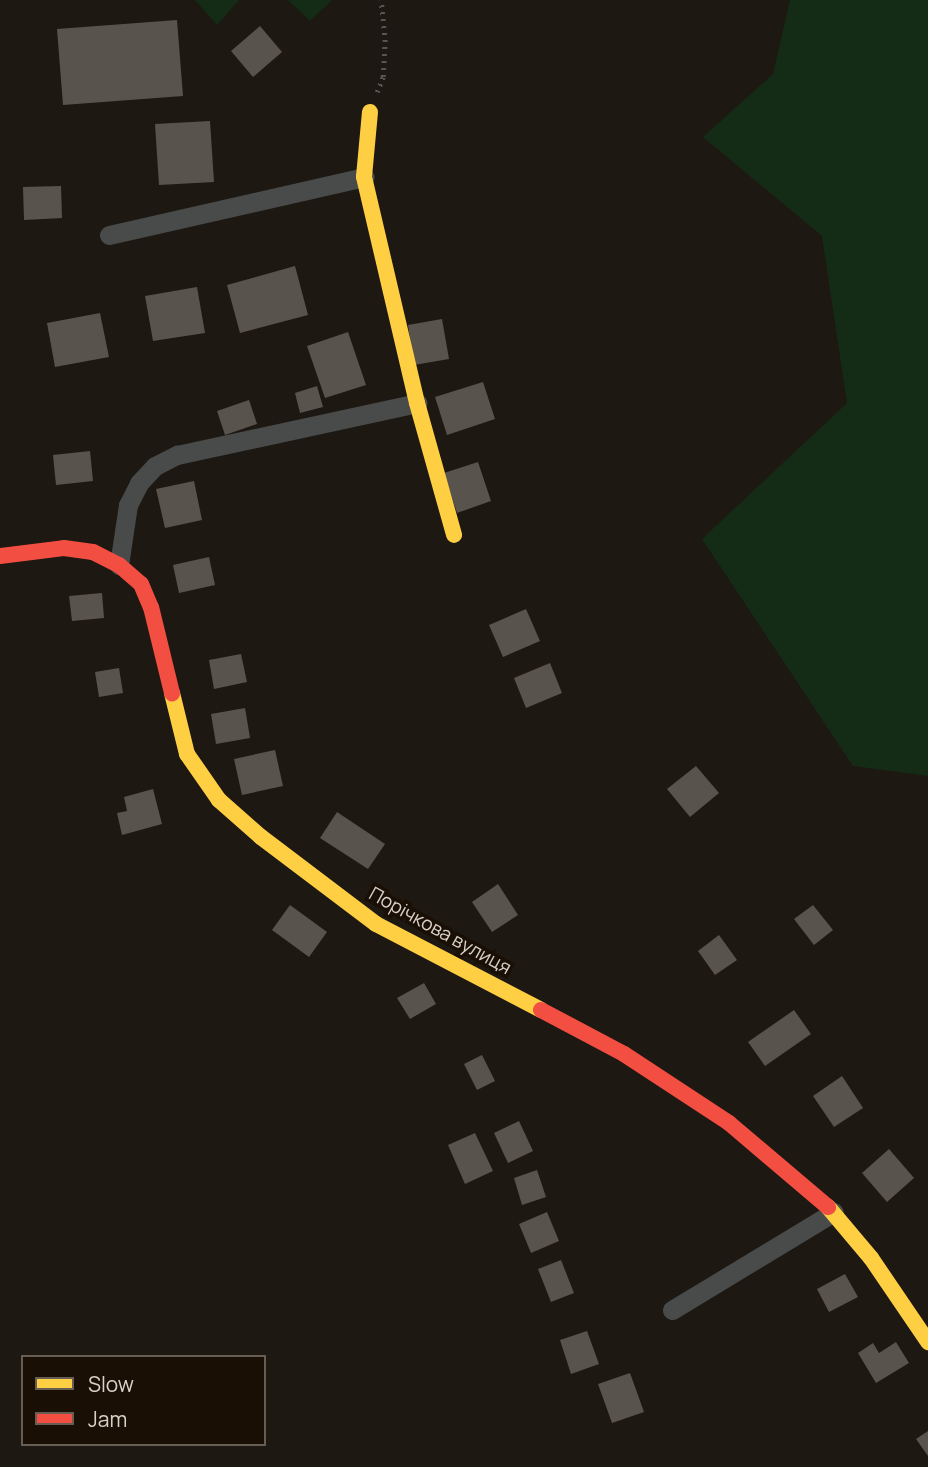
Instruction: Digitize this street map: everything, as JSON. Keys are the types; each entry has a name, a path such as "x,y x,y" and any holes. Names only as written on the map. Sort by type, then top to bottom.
{"street":[{"path":"370,112 364,177 417,403 454,535"},
{"path":"110,235 364,177"},
{"path":"119,565 128,505 139,483 156,466 177,455 417,403"},
{"name":"Порічкова вулиця","path":"0,556 64,548 93,552 119,565 141,584 151,607 187,754 219,800 261,837 376,924 624,1054 729,1123 834,1212 871,1258 928,1342"},
{"path":"672,1310 834,1212"}],"path":[{"path":"370,112 383,77 381,0"}],"green space":[{"path":"195,0 239,0 217,25"},
{"path":"288,0 332,0 310,21"},
{"path":"790,0 928,0 928,776 853,766 702,539 847,403 822,236 703,137 773,74"}],"building":[{"path":"177,20 183,96 63,105 57,29"},
{"path":"260,26 282,52 253,77 231,51"},
{"path":"210,121 214,182 159,185 155,124"},
{"path":"61,186 62,218 24,220 23,187"},
{"path":"295,266 308,315 240,333 227,285"},
{"path":"197,287 205,333 153,341 145,296"},
{"path":"100,313 109,357 55,367 47,323"},
{"path":"442,319 449,359 414,365 408,325"},
{"path":"348,332 366,385 325,398 307,346"},
{"path":"483,382 495,419 447,435 435,397"},
{"path":"317,386 323,407 300,413 295,393"},
{"path":"249,400 257,424 225,435 217,411"},
{"path":"90,451 93,481 56,485 53,455"},
{"path":"478,462 491,501 457,513 444,473"},
{"path":"194,481 202,520 165,528 156,489"},
{"path":"209,557 215,585 179,593 173,565"},
{"path":"102,593 104,618 72,621 69,596"},
{"path":"526,609 540,641 503,657 489,625"},
{"path":"241,654 247,682 214,689 209,660"},
{"path":"550,663 562,693 526,708 514,678"},
{"path":"119,668 123,693 99,697 95,672"},
{"path":"245,708 250,738 216,744 211,714"},
{"path":"275,750 283,786 242,795 234,759"},
{"path":"696,766 719,793 690,817 667,789"},
{"path":"153,789 162,824 122,835 117,813 127,811 124,797"},
{"path":"337,812 385,844 368,869 320,838"},
{"path":"498,884 518,915 492,932 472,902"},
{"path":"290,905 327,932 309,957 272,930"},
{"path":"813,905 833,930 814,945 794,919"},
{"path":"719,935 737,960 715,975 698,951"},
{"path":"424,983 436,1004 410,1019 397,998"},
{"path":"794,1010 811,1034 765,1066 748,1042"},
{"path":"482,1055 495,1081 477,1090 464,1064"},
{"path":"842,1076 863,1108 834,1127 813,1096"},
{"path":"519,1121 533,1151 508,1163 494,1133"},
{"path":"475,1133 493,1171 465,1184 448,1145"},
{"path":"889,1149 914,1178 887,1202 862,1173"},
{"path":"537,1170 546,1197 522,1205 514,1178"},
{"path":"547,1212 559,1241 531,1253 519,1224"},
{"path":"561,1260 574,1293 551,1302 538,1269"},
{"path":"845,1274 858,1297 829,1312 817,1289"},
{"path":"587,1331 599,1364 571,1374 560,1340"},
{"path":"896,1342 909,1363 876,1383 858,1353 873,1343 879,1353"},
{"path":"630,1373 644,1412 612,1423 598,1384"},
{"path":"928,1431 928,1456 916,1439"}],"traffic: slow":[{"path":"370,112 364,177 417,403 454,535"},
{"path":"172,693 187,754 219,800 261,837 376,924 541,1010"},
{"path":"828,1207 871,1258 928,1342"}],"traffic: jam":[{"path":"0,556 64,548 93,552 119,565 141,584 151,607 172,693"},
{"path":"541,1010 624,1054 729,1123 828,1207"}]}
